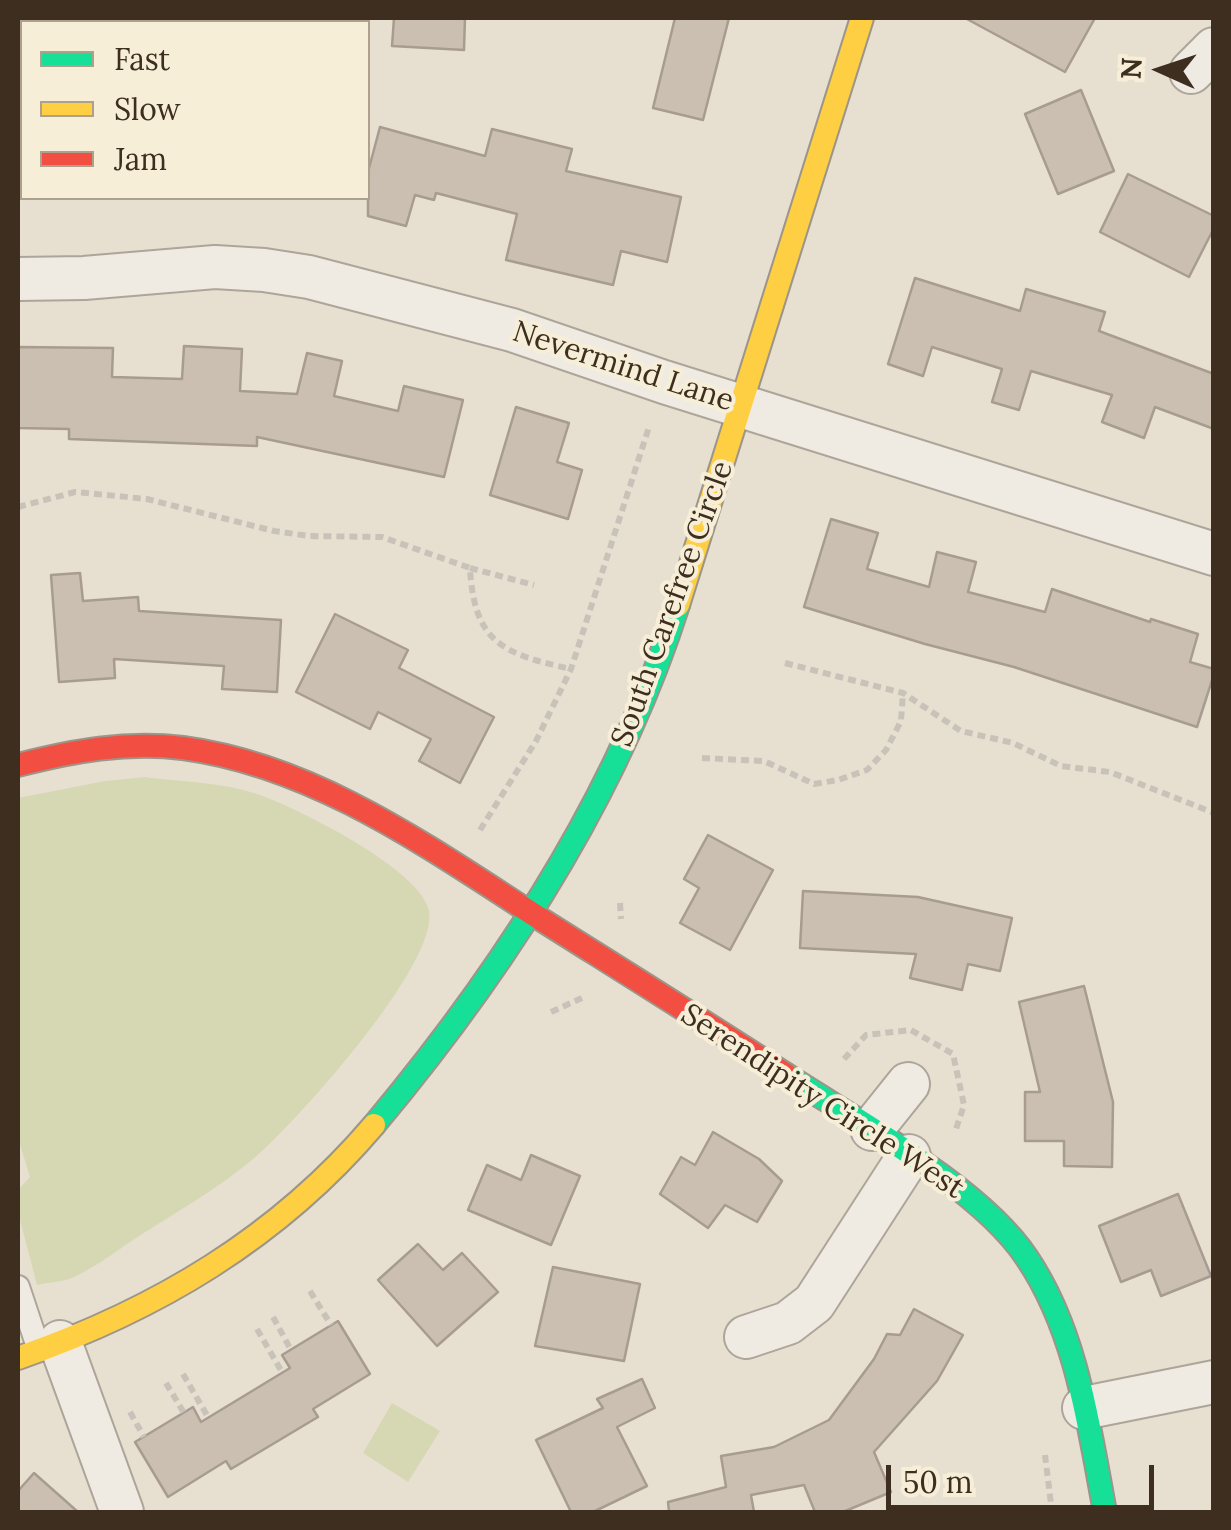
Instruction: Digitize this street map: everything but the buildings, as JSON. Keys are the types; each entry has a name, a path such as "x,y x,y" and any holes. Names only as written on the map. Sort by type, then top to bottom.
{"main road":[{"name":"South Carefree Circle","path":"39,1350 164,1296 275,1222 328,1176 432,1054 531,913 643,703 744,406 862,18"},
{"name":"Serendipity Circle West","path":"18,765 118,746 162,748 266,768 316,785 386,821 872,1129 956,1188 1014,1239 1037,1272 1055,1311 1084,1408 1105,1512"}],"street":[{"name":"Nevermind Lane","path":"18,279 84,278 214,267 309,277 512,330 1214,554"},
{"path":"872,1129 908,1084"},
{"path":"746,1337 788,1322 814,1303 909,1156"},
{"path":"39,1350 122,1512"},
{"path":"1084,1408 1214,1382"}],"lane":[{"path":"18,1286 39,1350"}],"path":[{"path":"479,832 536,742 571,669 649,427"},
{"path":"18,507 75,492 147,499 274,531 309,536 382,537 470,568 534,585"},
{"path":"470,568 476,611 488,636 514,651 571,669"},
{"path":"785,663 902,693 961,731 1013,743 1062,766 1110,772 1214,814"},
{"path":"702,758 764,761 814,784 838,780 867,770 886,750 901,721 902,693"},
{"path":"310,1291 331,1325"},
{"path":"273,1318 291,1350"},
{"path":"257,1329 282,1372"},
{"path":"183,1374 208,1417"},
{"path":"166,1383 184,1413"},
{"path":"124,1402 144,1437"}],"green space":[{"path":"145,777 244,790 327,826 405,877 429,911 426,935 411,967 360,1042 299,1114 252,1160 91,1268 70,1279 37,1285 18,1212 18,1190 30,1177 18,1138 18,798"},
{"path":"392,1403 440,1431 408,1482 363,1453"}],"traffic: fast":[{"path":"374,1125 467,1006 551,880 623,746 678,605"},
{"path":"785,1074 949,1181 980,1206 1027,1258 1044,1287 1069,1348 1105,1512"}],"traffic: slow":[{"path":"678,605 862,18"},
{"path":"18,1358 118,1317 212,1266 297,1202 374,1125"}],"traffic: jam":[{"path":"18,765 100,749 162,746 232,758 280,772 415,839 785,1074"}]}
